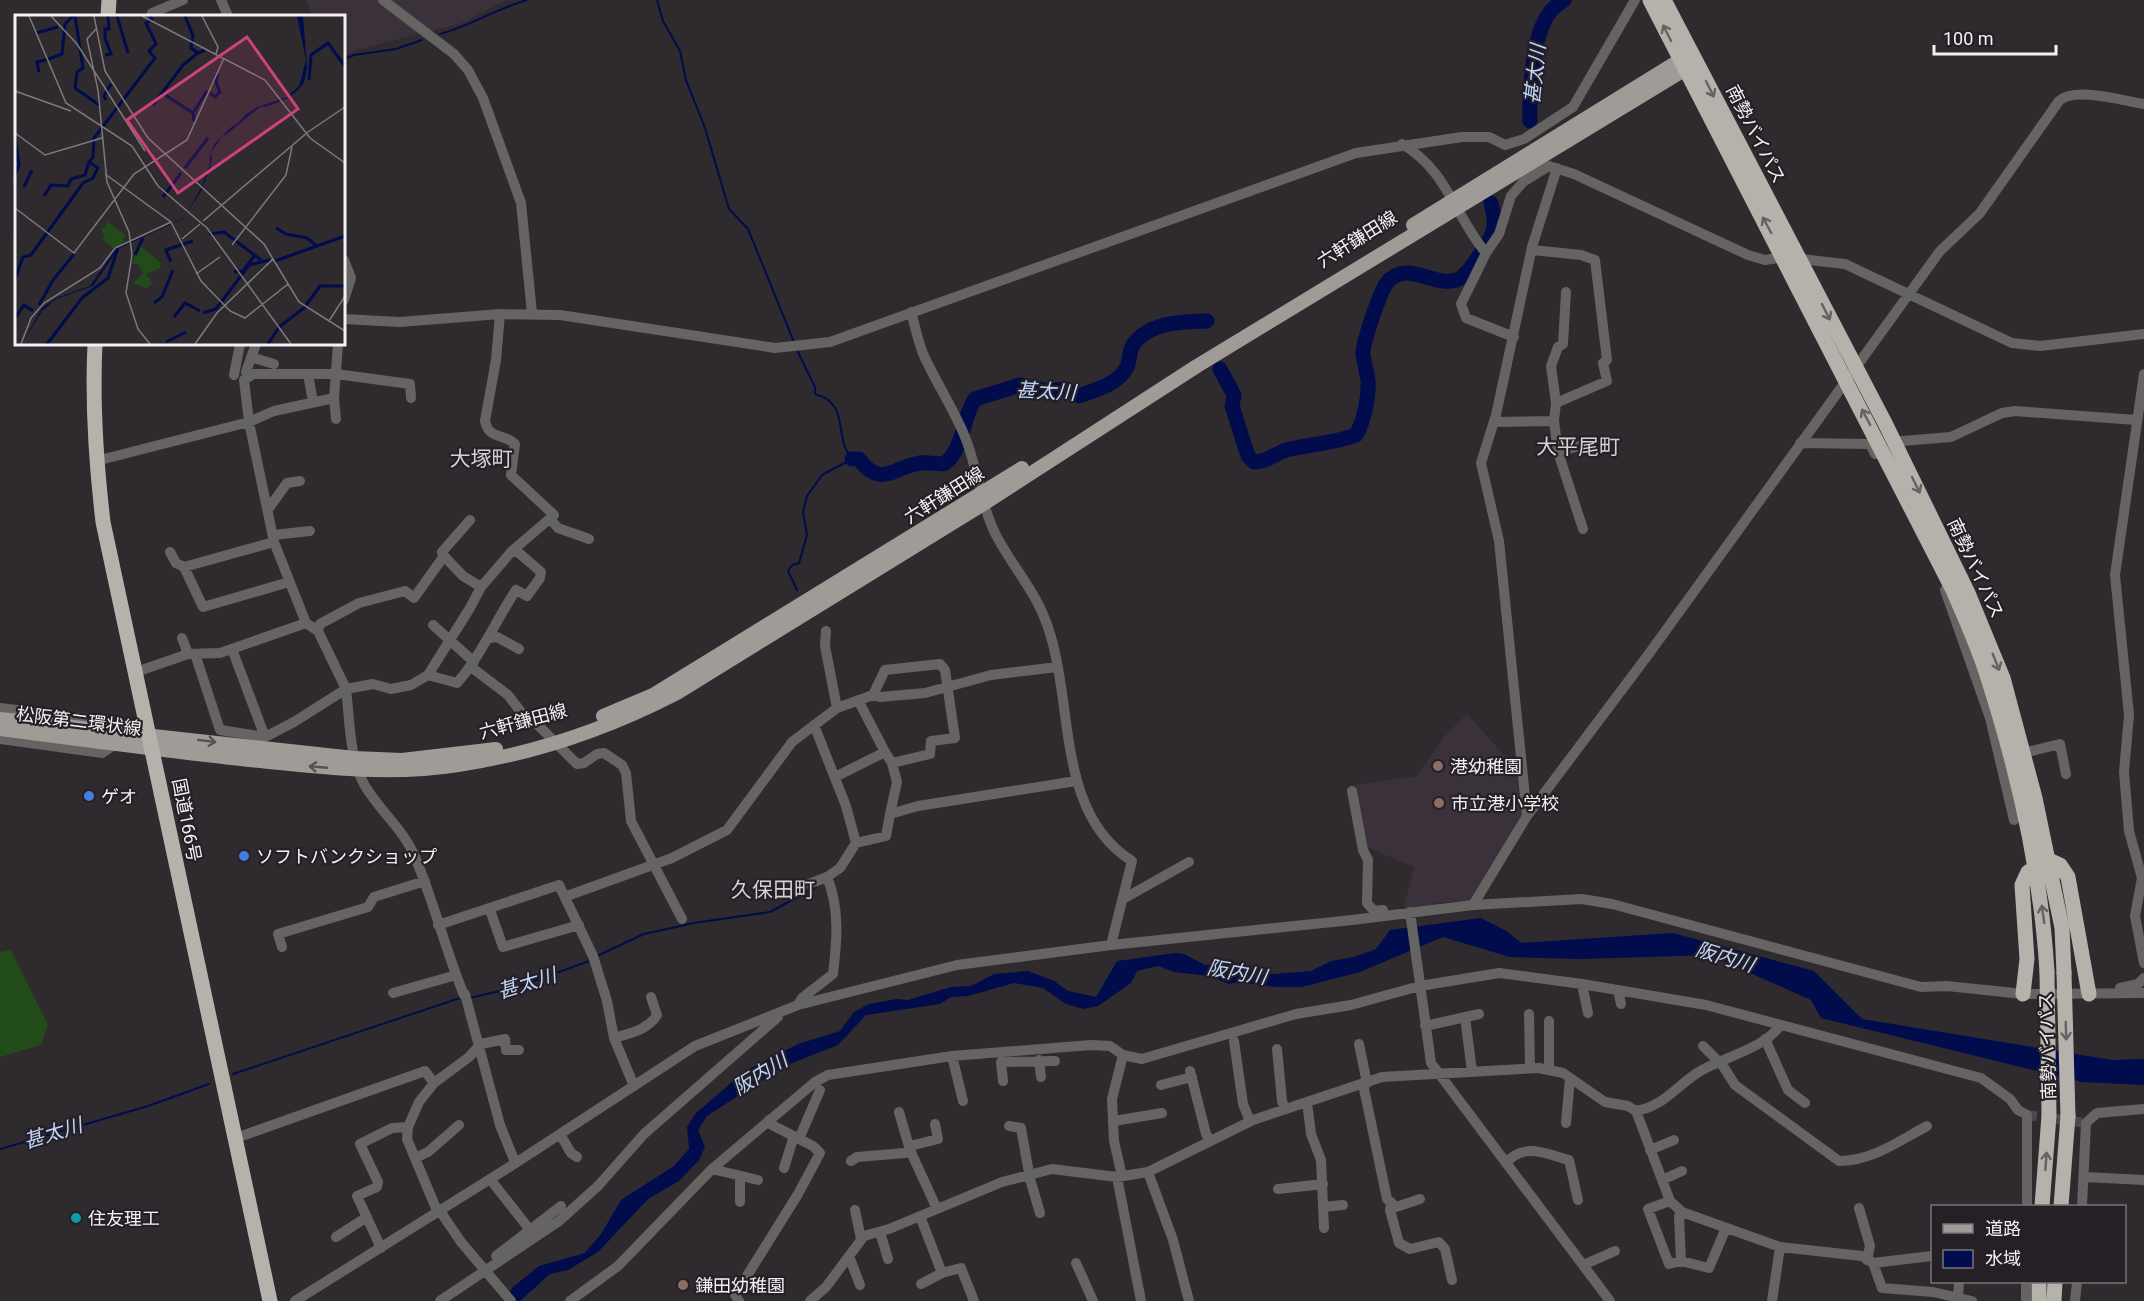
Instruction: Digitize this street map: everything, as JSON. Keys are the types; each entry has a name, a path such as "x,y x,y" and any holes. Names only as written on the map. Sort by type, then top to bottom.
{"highway":[{"path":"108,15 109,0"},
{"name":"南勢バイパス","path":"1650,0 1689,61 1850,373 1953,590 1987,674 2062,928 2068,1116 2061,1205"},
{"name":"南勢バイパス","path":"1664,0 1689,61"},
{"name":"国道166号","path":"95,345 93,387 96,461 103,522 270,1301"},
{"name":"南勢バイパス","path":"1850,373 1885,423 1968,593 2003,678 2023,753 2042,863 2047,972 2049,1116 2043,1205"},
{"path":"2023,994 2027,959 2022,885 2028,872 2042,863 2060,865 2068,877 2089,994"},
{"path":"2039,1301 2040,1283"},
{"path":"2054,1301 2055,1283"}],"main road":[{"name":"六軒鎌田線","path":"153,749 356,764 454,756 551,739 653,695 983,498 1689,61"},
{"name":"松阪第二環状線","path":"0,719 114,745 153,749"},
{"name":"松阪第二環状線","path":"0,729 149,733"},
{"name":"六軒鎌田線","path":"149,733 356,764"}],"street":[{"path":"152,15 152,13 183,0"},
{"path":"221,0 228,15"},
{"path":"383,0 454,54 468,70 483,98 521,203 532,313"},
{"path":"345,319 400,322 532,313 560,315 775,348 830,342 1356,153 1402,144 1462,137 1489,137 1505,145 1524,139 1573,107 1635,0"},
{"path":"1473,905 1527,816 1648,655 1850,373 1940,251 1980,213 2064,97 2086,94 2144,105"},
{"path":"1402,144 1414,151 1441,178 1455,205 1484,250"},
{"path":"1514,337 1466,318 1461,304 1484,250 1499,234 1511,196 1523,182 1549,166 1748,255 1765,260 1792,258 1845,264 1908,296 2012,343 2040,346 2144,334"},
{"path":"1527,816 1499,541 1481,464 1484,448 1494,422 1532,250 1557,168"},
{"path":"1532,250 1581,255 1595,260 1607,360 1603,363 1607,381 1556,403"},
{"path":"345,263 351,278 345,297"},
{"path":"1566,292 1563,344 1558,346 1551,366 1556,403 1554,421 1558,452 1583,529"},
{"path":"911,312 926,363 963,433 996,536 1037,597 1052,638 1076,781 1088,812 1114,850 1132,861 1111,945"},
{"path":"182,638 191,654 220,730 265,737 294,722 346,689 373,684 391,689 411,685 428,675 471,608 481,587 512,551 551,520 554,515 511,475 515,444 512,440 492,435 487,429 485,421 496,360 500,314"},
{"path":"234,375 240,345"},
{"path":"246,372 256,345"},
{"path":"336,419 334,398 338,345"},
{"path":"251,357 274,364"},
{"path":"411,398 410,384 336,374 253,374 244,380 249,422 274,538 289,582 306,623 318,631 346,689 356,764 365,786 409,844 425,881 438,925 466,997 500,1125 515,1162"},
{"path":"308,374 313,402"},
{"path":"2144,374 2136,420 2136,445 2117,547 2115,575 2129,715 2124,772 2129,831 2138,838 2142,878 2135,916 2144,963"},
{"path":"96,461 249,422 274,411 334,398"},
{"path":"1902,441 1951,437 2002,413 2015,411 2136,420"},
{"path":"1494,422 1554,421"},
{"path":"1800,443 1870,444 1949,598 1990,718 2014,820"},
{"path":"1558,452 1583,445"},
{"path":"268,508 287,483 300,480"},
{"path":"470,520 442,552 463,576 481,587"},
{"path":"551,520 558,528 589,539"},
{"path":"184,567 274,538 310,531"},
{"path":"428,675 457,683 490,638 494,624 516,590 527,596 540,578 541,572 519,553 512,551"},
{"path":"170,552 176,563 184,567 203,607 289,582"},
{"path":"318,631 320,624 359,603 405,591 414,598 444,556"},
{"path":"136,672 191,654 220,653 306,623"},
{"path":"433,625 508,695 524,716 576,764 584,764 597,754 604,753 622,765 626,773 631,821 682,919"},
{"path":"826,631 825,646 837,708"},
{"path":"490,638 496,637 519,649"},
{"path":"232,649 265,737"},
{"path":"873,695 885,670 940,664 945,670 955,738 931,741 930,754 892,763"},
{"path":"567,896 654,864 727,830 792,742 837,708 873,695 880,697 947,689 991,675 1057,667"},
{"path":"809,884 827,877 840,868 856,843 886,836 897,782 892,763 858,700"},
{"path":"0,708 107,721 112,731"},
{"path":"814,725 846,806 856,843"},
{"path":"0,739 102,753 114,745"},
{"path":"2023,753 2060,744 2066,774"},
{"path":"835,777 885,752"},
{"path":"890,813 918,806 1076,781"},
{"path":"1352,791 1363,850 1368,860 1368,907 1374,911 1395,909 1406,914"},
{"path":"1123,899 1189,862"},
{"path":"798,1005 802,998 833,974 837,919 827,877"},
{"path":"282,947 278,934 368,907 374,897 425,881"},
{"path":"438,925 490,910 559,885 567,896 594,958 607,1001 614,1038 634,1086"},
{"path":"483,1268 559,1221 598,1186 644,1134 782,1014 798,1005 957,965 1111,945 1473,905 1582,899 1612,904 1921,987 1947,986 2023,994 2144,993"},
{"path":"490,910 503,947 579,925"},
{"path":"1406,914 1420,984 1431,1063 1435,1073 1610,1301"},
{"path":"1003,1081 1001,1062 1091,1045 1110,1046 1123,1055 1142,1059 1256,1024 1351,1005 1420,984 1499,973 1582,984 1706,1005 1981,1078 2010,1099 2018,1110 2027,1115 2027,1205"},
{"path":"393,993 456,975"},
{"path":"2112,993 2138,984 2144,978"},
{"path":"1582,984 1588,1013"},
{"path":"1618,990 1621,1004"},
{"path":"614,1038 648,1026 653,1022 657,1015 651,996"},
{"path":"295,1301 439,1212 695,1046 748,1024 782,1014"},
{"path":"1425,1026 1479,1014"},
{"path":"1528,1014 1530,1068"},
{"path":"1465,1017 1472,1071"},
{"path":"1548,1070 1549,1021"},
{"path":"748,1024 753,1030 754,1038"},
{"path":"1636,1111 1654,1106 1697,1073 1765,1040 1776,1032 1780,1024"},
{"path":"511,1301 439,1212 407,1139 408,1126 419,1102 434,1083 469,1057 479,1046 505,1039 506,1050 519,1050"},
{"path":"1765,1040 1788,1090 1805,1103"},
{"path":"1234,1041 1243,1104 1250,1121"},
{"path":"1359,1044 1388,1199 1396,1207 1420,1199"},
{"path":"1703,1046 1735,1084 1839,1161 1853,1161 1886,1149 1927,1126"},
{"path":"1277,1049 1282,1101 1286,1109"},
{"path":"1123,1055 1112,1099 1114,1141 1141,1301"},
{"path":"952,1056 963,1101"},
{"path":"570,1301 618,1266 712,1169 815,1082 828,1075 952,1056 1033,1057 1055,1060"},
{"path":"1033,1057 1041,1077"},
{"path":"911,1071 923,1060"},
{"path":"815,1299 861,1239 1002,1182 1029,1174 1062,1169 1119,1177 1148,1172 1250,1121 1383,1077 1530,1068 1548,1070 1570,1078 1605,1102 1628,1106 1636,1111 1670,1201 1682,1212 1780,1247 1862,1256 1870,1261 1931,1256"},
{"path":"236,1138 425,1071 434,1083"},
{"path":"1161,1085 1191,1074 1206,1134 1210,1140"},
{"path":"1566,1123 1570,1078"},
{"path":"784,1168 820,1090"},
{"path":"1307,1102 1311,1134 1321,1160 1324,1228"},
{"path":"2082,1205 2086,1123 2097,1113 2144,1109"},
{"path":"899,1112 910,1150 938,1209"},
{"path":"1114,1121 1162,1113"},
{"path":"739,1301 735,1295 820,1153 813,1146 771,1125 769,1120"},
{"path":"851,1161 856,1157 910,1150 914,1145 938,1139 935,1124"},
{"path":"414,1158 428,1152 459,1125"},
{"path":"381,1248 357,1196 377,1187 378,1182 360,1144 392,1128 408,1126"},
{"path":"1009,1126 1021,1128 1029,1174 1040,1213"},
{"path":"560,1134 571,1153 577,1157"},
{"path":"1650,1150 1674,1140"},
{"path":"1506,1163 1512,1156 1528,1149 1569,1161 1578,1200"},
{"path":"712,1169 758,1180"},
{"path":"1662,1180 1682,1171"},
{"path":"1148,1172 1173,1240 1189,1301"},
{"path":"740,1177 740,1202"},
{"path":"2085,1177 2144,1180"},
{"path":"490,1179 530,1230"},
{"path":"1278,1189 1323,1184"},
{"path":"1670,1201 1655,1204 1648,1209 1648,1215 1669,1264 1681,1261 1709,1268 1726,1228"},
{"path":"1391,1202 1390,1210 1400,1243 1410,1249 1439,1242 1445,1249 1452,1280"},
{"path":"1323,1207 1343,1205"},
{"path":"440,1301 561,1206"},
{"path":"1859,1209 1870,1246 1870,1261 1882,1288 1934,1287 1972,1301"},
{"path":"855,1210 861,1239"},
{"path":"1681,1261 1679,1216 1682,1212"},
{"path":"920,1216 942,1273"},
{"path":"336,1236 367,1217"},
{"path":"880,1232 888,1259"},
{"path":"1772,1301 1780,1247"},
{"path":"1583,1265 1614,1251"},
{"path":"849,1256 860,1285"},
{"path":"1076,1263 1093,1301"},
{"path":"921,1284 942,1273 961,1268 974,1301"},
{"path":"1958,1297 1959,1283"},
{"path":"2025,1283 2026,1301"},
{"path":"2075,1301 2077,1283"}],"shaded area":[{"path":"306,0 507,0 462,23 356,50 345,56 345,15 312,15"},
{"name":"市立港小学校","path":"1467,714 1516,768 1523,821 1471,901 1435,903 1432,906 1403,910 1414,867 1366,847 1354,785 1417,776 1443,738"}],"green space":[{"path":"11,950 48,1025 41,1045 0,1057 0,952"}],"water":[{"name":"阪内川","path":"1481,918 1508,932 1521,943 1673,933 1814,971 1862,1019 2112,1060 2144,1059 2144,1085 2082,1082 1821,1018 1811,1000 1710,955 1581,959 1510,957 1443,937 1360,972 1302,987 1275,987 1239,982 1229,984 1209,976 1174,972 1158,966 1137,971 1131,983 1098,1006 1083,1009 1066,1004 1043,988 1014,983 968,996 951,997 940,1004 866,1015 838,1045 782,1067 707,1116 698,1130 705,1147 699,1160 679,1181 648,1199 598,1252 568,1270 550,1274 520,1301 503,1301 513,1287 539,1266 585,1253 601,1234 621,1200 674,1166 689,1149 687,1127 695,1114 745,1071 798,1044 840,1031 854,1012 869,1004 897,999 908,1000 951,987 971,986 994,974 1028,971 1054,981 1068,991 1096,997 1117,961 1175,953 1184,954 1205,965 1230,961 1261,975 1311,971 1331,961 1354,957 1376,949 1390,930"}],"waterway":[{"path":"440,34 527,0"},
{"path":"657,0 663,21 680,51 686,80 705,128 729,209 748,229 794,342"},
{"name":"甚太川","path":"1530,121 1531,80 1535,49 1544,22 1551,10 1564,0"},
{"path":"345,59 354,55 396,49 422,40"},
{"name":"甚太川","path":"1220,369 1234,395 1232,406 1248,456 1254,462 1290,449 1332,442 1356,435 1364,416 1368,395 1363,348 1386,284 1394,276 1403,273 1412,273 1441,281 1459,279 1463,276 1487,244 1492,233 1494,217 1491,203"},
{"name":"甚太川","path":"852,459 859,459 867,468 881,475 920,463 944,464 956,450 975,399 1020,385 1048,391 1066,389 1079,396 1106,386 1118,378 1127,367 1133,345 1148,331 1167,324 1207,321"},
{"name":"甚太川","path":"797,350 815,387 815,394 826,399 838,413 846,451 852,459 822,475 807,496 803,512 807,535 799,563 792,565 788,571 797,590"},
{"name":"甚太川","path":"597,956 644,934 694,923 770,912 816,887"},
{"name":"甚太川","path":"469,998 518,987 589,961"},
{"name":"甚太川","path":"233,1074 460,998"},
{"name":"甚太川","path":"0,1149 148,1106 209,1084"}],"tunnel":[{"path":"2027,1115 2086,1123"}],"place":[{"name":"港幼稚園","path":"1438,766"},
{"name":"ゲオ","path":"89,796"},
{"name":"市立港小学校","path":"1439,803"},
{"name":"ソフトバンクショップ","path":"244,856"},
{"name":"住友理工","path":"76,1218"},
{"name":"鎌田幼稚園","path":"683,1285"}],"district":[{"name":"大平尾町","path":"1578,447"},
{"name":"大塚町","path":"481,459"},
{"name":"久保田町","path":"773,890"}]}
